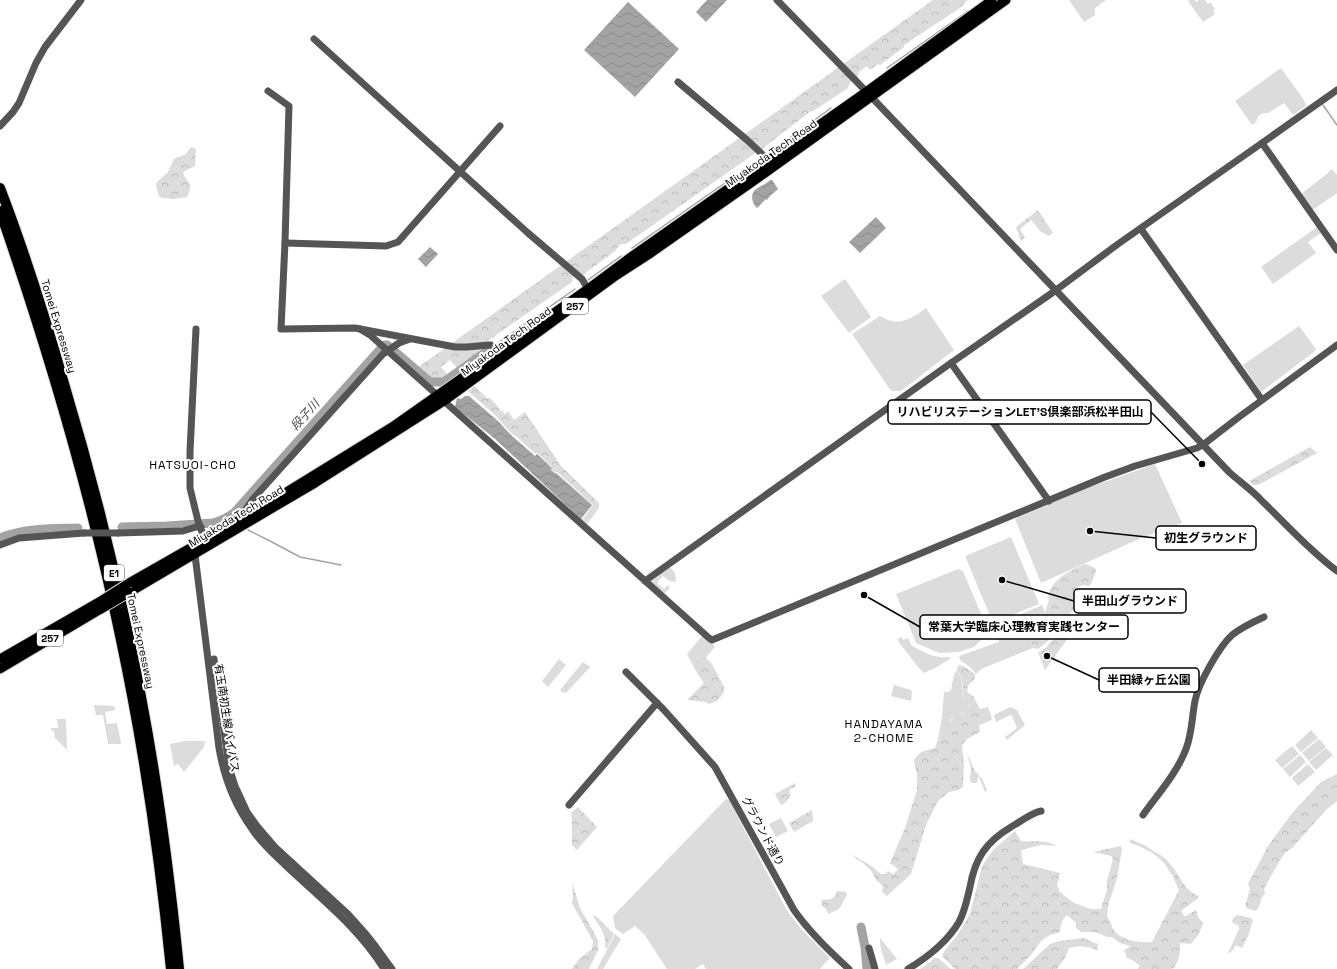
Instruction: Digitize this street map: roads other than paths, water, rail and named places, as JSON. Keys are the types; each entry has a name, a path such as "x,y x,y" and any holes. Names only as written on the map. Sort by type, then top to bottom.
{"highway":[{"name":"Miyakoda Tech Road","path":"129,588 195,555 327,476 440,398 868,94 992,0"},
{"name":"Miyakoda Tech Road","path":"0,668 205,540 262,507 440,398 494,349 589,292 628,259 767,161 1006,0"},
{"name":"Tomei Expressway","path":"0,188 52,342 71,406 96,498 121,601 141,700 157,793 168,864 180,969"},
{"name":"Tomei Expressway","path":"0,211 40,330 70,430 116,618 135,708 149,795 171,969"},
{"name":"Miyakoda Tech Road","path":"0,659 100,605"}],"street":[{"path":"0,126 19,103 36,63 45,47 81,0"},
{"path":"777,0 1241,484 1259,497 1303,543 1337,571"},
{"path":"314,39 533,238 582,279 589,292"},
{"path":"678,82 762,154 767,161"},
{"path":"645,581 1337,90"},
{"path":"268,91 289,106 281,329 355,328 460,348 487,345 494,349"},
{"path":"285,243 393,245 398,242 500,126"},
{"path":"1262,143 1337,250"},
{"path":"1141,229 1262,400"},
{"path":"196,329 190,491 205,540"},
{"path":"360,329 387,348 440,398 712,640 1125,469 1193,449 1204,444 1337,345"},
{"path":"245,516 246,510 252,499 387,348 404,340 411,339"},
{"path":"951,363 1049,501"},
{"path":"0,545 19,538 84,533 183,531 200,525"},
{"name":"有玉南初生線バイパス","path":"195,555 219,748 223,769 233,798 249,825 262,842 292,872 343,918 366,943 384,969"},
{"path":"1143,815 1175,772 1183,756 1187,747 1196,696 1208,669 1233,635 1246,625 1264,617"},
{"name":"有玉南初生線バイパス","path":"214,658 225,747 229,766 235,786 247,812 257,826 276,847 352,919 376,947 392,969"},
{"name":"グラウンド通り","path":"626,672 715,767 785,894 800,918 818,941 847,968"},
{"path":"569,805 656,703"},
{"path":"908,969 924,960 945,941 959,922 966,902 975,866 980,855 988,844 1004,831 1041,811"},
{"path":"869,948 875,969"}],"water":[{"path":"707,0 727,0 706,22 696,12"},
{"path":"628,2 679,49 635,97 584,50"},
{"path":"772,180 778,189 757,208 752,199 752,194 756,189"},
{"path":"876,217 886,228 860,253 849,242"},
{"path":"430,247 438,254 426,267 418,259"},
{"path":"465,396 469,396 535,456 537,454 552,468 551,470 592,505 581,519 494,438 455,407 457,398 461,399"}],"waterway":[{"path":"887,68 968,11"},
{"path":"1323,105 1337,125"},
{"path":"769,153 831,108"},
{"path":"632,248 752,164"},
{"path":"588,280 621,256"},
{"path":"495,345 575,289"},
{"name":"段子川","path":"122,527 213,523 234,513 384,345 387,345 430,382 444,382 490,349"},
{"name":"段子川","path":"0,538 19,532 78,528"},
{"path":"248,530 300,557 341,565"},
{"path":"861,927 867,969"}],"place":[{"name":"リハビリステーションLET’S倶楽部浜松半田山","path":"1202,464"},
{"name":"初生グラウンド","path":"1090,531"},
{"name":"半田山グラウンド","path":"1002,580"},
{"name":"常葉大学臨床心理教育実践センター","path":"864,595"},
{"name":"半田緑ヶ丘公園","path":"1047,656"}],"district":[{"name":"HATSUOI-CHO","path":"193,465"},
{"name":"HANDAYAMA 2-CHOME","path":"884,731"}]}
